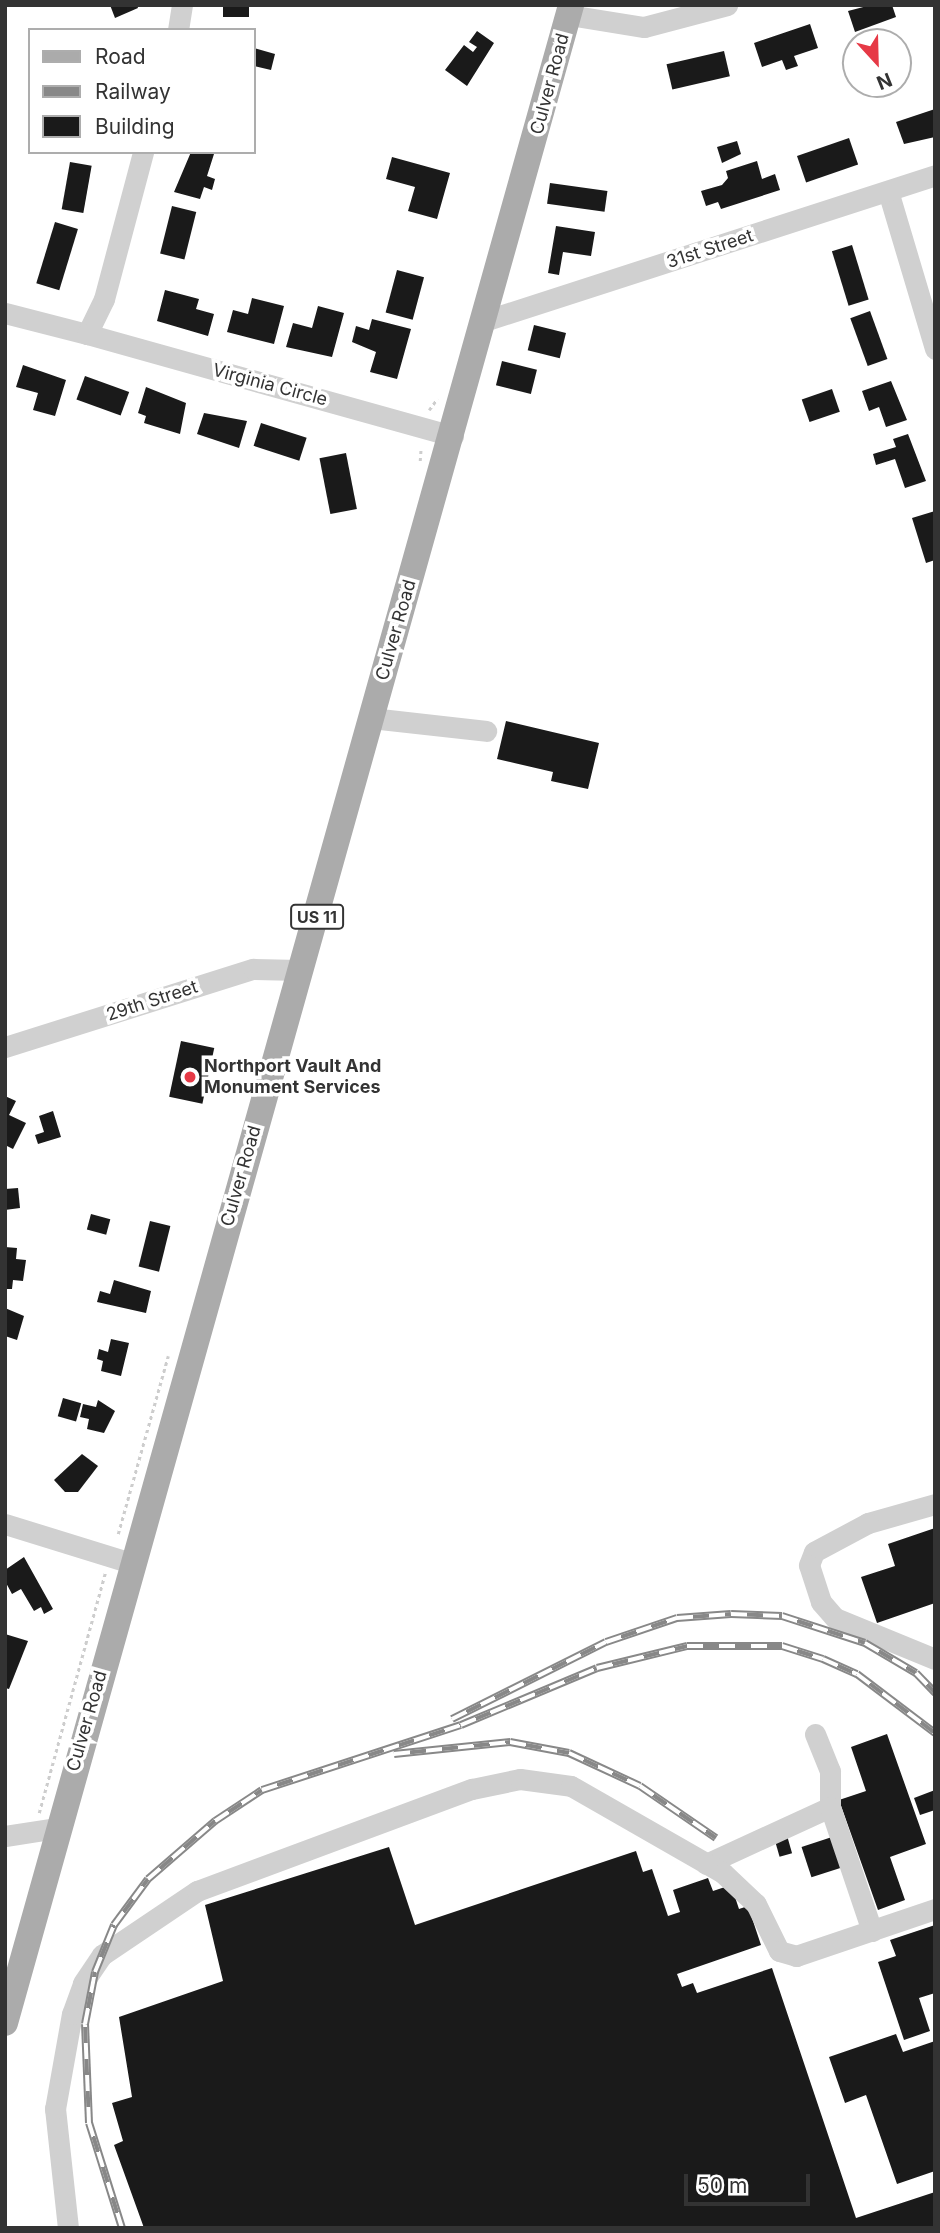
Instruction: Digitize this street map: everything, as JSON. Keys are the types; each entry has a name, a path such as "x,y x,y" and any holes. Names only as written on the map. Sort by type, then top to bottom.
{"main road":[{"name":"Culver Road","path":"5,2023 131,1563 453,436 570,10"}],"street":[{"path":"178,28 182,5"},
{"path":"570,10 644,27 727,5"},
{"path":"87,334 104,299 142,154"},
{"name":"31st Street","path":"484,321 935,175"},
{"path":"888,191 935,349"},
{"name":"Virginia Circle","path":"5,313 453,436"},
{"path":"371,718 486,731"},
{"name":"29th Street","path":"5,1047 253,969 300,970"},
{"path":"935,1504 868,1524 814,1552 809,1565 821,1602 835,1618 935,1659"},
{"path":"5,1524 131,1563"},
{"path":"815,1734 830,1771 830,1807 872,1931"},
{"path":"68,2228 55,2109 83,1983 102,1955 197,1891 472,1789 520,1779 571,1786 706,1864 756,1904 779,1951 796,1956 935,1909"},
{"path":"706,1864 830,1807"},
{"path":"5,1836 57,1828"}],"building":[{"path":"110,5 137,5 138,8 115,18"},
{"path":"223,5 249,5 249,17 223,17"},
{"path":"871,5 892,5 896,17 866,28 854,28 848,11"},
{"path":"810,24 818,48 794,56 798,66 786,70 782,60 762,67 754,43"},
{"path":"477,31 494,43 467,86 445,70 464,45 473,52 477,47 469,42"},
{"path":"256,49 275,54 271,70 256,66"},
{"path":"724,51 730,76 672,90 667,64"},
{"path":"935,109 935,137 904,144 896,122"},
{"path":"849,138 858,164 806,182 797,156"},
{"path":"737,141 741,154 722,163 717,147"},
{"path":"190,154 214,154 207,176 215,179 212,190 204,187 200,199 174,192"},
{"path":"392,157 450,173 437,219 408,211 415,187 386,179"},
{"path":"757,161 762,179 775,174 780,190 721,209 718,202 706,206 701,191 722,185 728,178 726,171"},
{"path":"70,162 92,166 83,213 62,209"},
{"path":"550,183 607,191 605,212 547,204"},
{"path":"172,206 196,212 184,260 160,254"},
{"path":"55,222 78,229 59,290 36,283"},
{"path":"556,226 595,232 591,256 563,252 559,275 548,273"},
{"path":"852,245 869,300 849,306 832,251"},
{"path":"397,270 424,277 413,320 386,313"},
{"path":"165,290 199,299 196,309 214,314 208,336 157,321"},
{"path":"252,298 284,306 274,344 227,332 233,310 248,314"},
{"path":"318,306 344,313 332,357 286,347 293,323 312,328"},
{"path":"870,311 887,359 868,366 850,318"},
{"path":"372,319 411,329 397,379 370,372 376,352 352,342 356,326 369,330"},
{"path":"534,325 566,333 560,358 528,350"},
{"path":"502,361 537,370 531,394 496,385"},
{"path":"23,365 66,380 55,416 33,410 38,393 16,387"},
{"path":"85,376 129,392 121,416 76,399"},
{"path":"891,381 907,420 886,427 879,407 869,411 862,391"},
{"path":"146,387 186,403 180,434 144,423 146,416 138,413"},
{"path":"832,389 840,412 810,422 802,399"},
{"path":"204,413 247,421 239,448 197,434"},
{"path":"261,423 307,438 299,461 254,446"},
{"path":"908,434 926,481 905,488 895,459 876,465 873,454 896,447 893,439"},
{"path":"346,453 357,509 330,514 319,458"},
{"path":"935,511 935,560 926,563 912,518"},
{"path":"506,721 599,743 588,789 551,781 553,772 497,759"},
{"path":"181,1041 214,1048 202,1104 169,1097"},
{"path":"5,1096 16,1101 9,1115 26,1123 13,1149 5,1145"},
{"path":"53,1111 61,1137 38,1144 35,1135 44,1132 39,1116"},
{"path":"18,1188 20,1208 5,1210 5,1189"},
{"path":"91,1214 110,1219 106,1235 87,1229"},
{"path":"150,1221 170,1226 159,1272 139,1267"},
{"path":"5,1247 17,1248 16,1259 26,1260 23,1281 13,1280 12,1289 5,1289"},
{"path":"114,1280 151,1291 146,1313 97,1302 100,1291 110,1294"},
{"path":"5,1308 24,1316 17,1340 5,1336"},
{"path":"111,1339 129,1343 121,1376 101,1371 103,1361 97,1359 99,1349 108,1352"},
{"path":"63,1398 81,1403 76,1422 58,1416"},
{"path":"98,1400 115,1411 104,1433 87,1429 89,1419 80,1417 83,1404 96,1407"},
{"path":"82,1454 98,1466 78,1492 65,1492 54,1480"},
{"path":"935,1528 935,1603 877,1623 861,1577 895,1566 888,1544"},
{"path":"24,1557 53,1609 44,1614 41,1607 34,1611 21,1589 12,1594 5,1581 5,1570"},
{"path":"5,1634 28,1641 9,1689 5,1688"},
{"path":"887,1734 926,1844 890,1857 905,1900 878,1910 839,1800 866,1791 851,1747"},
{"path":"935,1790 935,1810 920,1815 914,1798"},
{"path":"786,1832 792,1853 780,1857 774,1836"},
{"path":"832,1837 842,1867 811,1877 802,1847"},
{"path":"389,1847 415,1925 636,1851 643,1872 652,1869 668,1916 680,1912 673,1890 708,1878 713,1891 731,1885 739,1909 748,1906 761,1945 677,1974 682,1987 693,1983 697,1993 772,1968 856,2218 935,2192 935,2228 144,2228 114,2145 123,2141 112,2103 132,2097 119,2017 223,1981 205,1905"},
{"path":"935,1925 935,1993 919,1998 930,2031 904,2040 878,1962 896,1956 890,1940"},
{"path":"896,2034 903,2052 935,2041 935,2171 897,2184 866,2095 845,2103 829,2057"}],"railway":[{"path":"452,1719 606,1642 677,1618 731,1614 782,1616 865,1643 916,1673 935,1693"},
{"path":"122,2228 89,2123 85,2024 95,1972 114,1925 148,1879 215,1821 262,1790 461,1725 597,1668 687,1646 782,1646 823,1659 857,1674 935,1733"},
{"path":"394,1754 510,1742 569,1753 640,1786 716,1838"}],"place":[{"name":"Northport Vault And Monument Services","path":"190,1077"}]}
